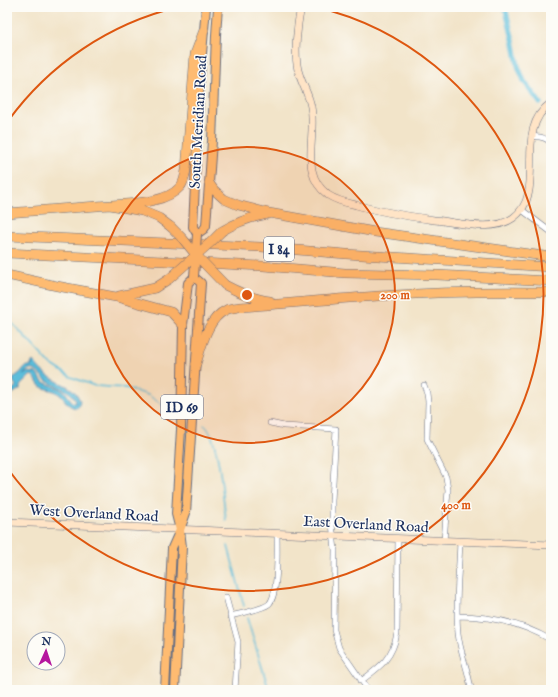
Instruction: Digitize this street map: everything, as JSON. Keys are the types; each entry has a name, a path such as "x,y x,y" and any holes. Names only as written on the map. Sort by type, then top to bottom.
{"highway":[{"path":"7,213 160,200 172,194 181,187 186,170 195,54 204,30"},
{"path":"209,183 224,199 238,205 270,213 375,232 551,257"},
{"path":"110,205 142,211 159,218 183,239 225,286 260,300 293,304"},
{"path":"116,296 155,288 169,279 222,231 237,222 254,216 270,213"},
{"name":"I 84","path":"7,236 261,247 551,267"},
{"name":"I 84","path":"7,253 233,265 346,273 437,275 551,281"},
{"path":"7,275 27,278 57,286 116,296 171,312 183,325"},
{"path":"196,364 211,323 218,315 227,309 377,296 551,292"}],"main road":[{"name":"South Meridian Road","path":"175,690 182,547 176,514 181,430 183,325 188,283 194,277 196,255 197,234 193,227 206,7"},
{"path":"211,7 210,19 216,34"},
{"name":"South Meridian Road","path":"197,234 206,226 212,141 218,7"},
{"name":"South Meridian Road","path":"165,690 172,548 186,513 201,283 194,277"}],"street":[{"path":"301,7 297,64 312,109 312,173 314,179 322,190 338,200 382,212 415,217 485,226 502,224 513,218 522,210 527,198 529,190 531,136 540,113 551,103"},
{"path":"531,136 543,138 551,143"},
{"path":"522,210 551,232"},
{"path":"424,385 428,402 427,439 446,477 448,490 444,541"},
{"path":"270,423 284,426 336,429 332,501 335,550 334,630 339,648 368,690"},
{"name":"West Overland Road","path":"7,522 180,530"},
{"name":"East Overland Road","path":"180,530 551,545"},
{"path":"230,616 255,610 269,604 274,596 276,584 277,533"},
{"path":"361,681 387,659 396,643 398,539"},
{"path":"460,541 457,616 460,646 467,669 471,690"},
{"path":"226,597 238,642 235,690"},
{"path":"457,616 488,618 505,621 533,630 551,640"}],"water":[{"path":"33,361 47,375 75,392 80,401 79,406 76,408 70,406 57,392 39,385 35,378 31,375 20,386 20,389 7,397 7,391 15,388 16,385 13,378 25,367 33,365 31,364","holes":["29,369 32,369 47,381 64,389 72,395 76,403 73,403 65,392 43,382 36,373 28,372 23,375"]}],"waterway":[{"path":"505,7 518,66 524,81 540,103"},
{"path":"7,321 14,325 49,363 71,377 95,386 126,388 148,395 170,410"},
{"path":"204,425 209,431 217,454 226,520"},
{"path":"228,546 244,606"},
{"path":"247,618 269,690"}]}
